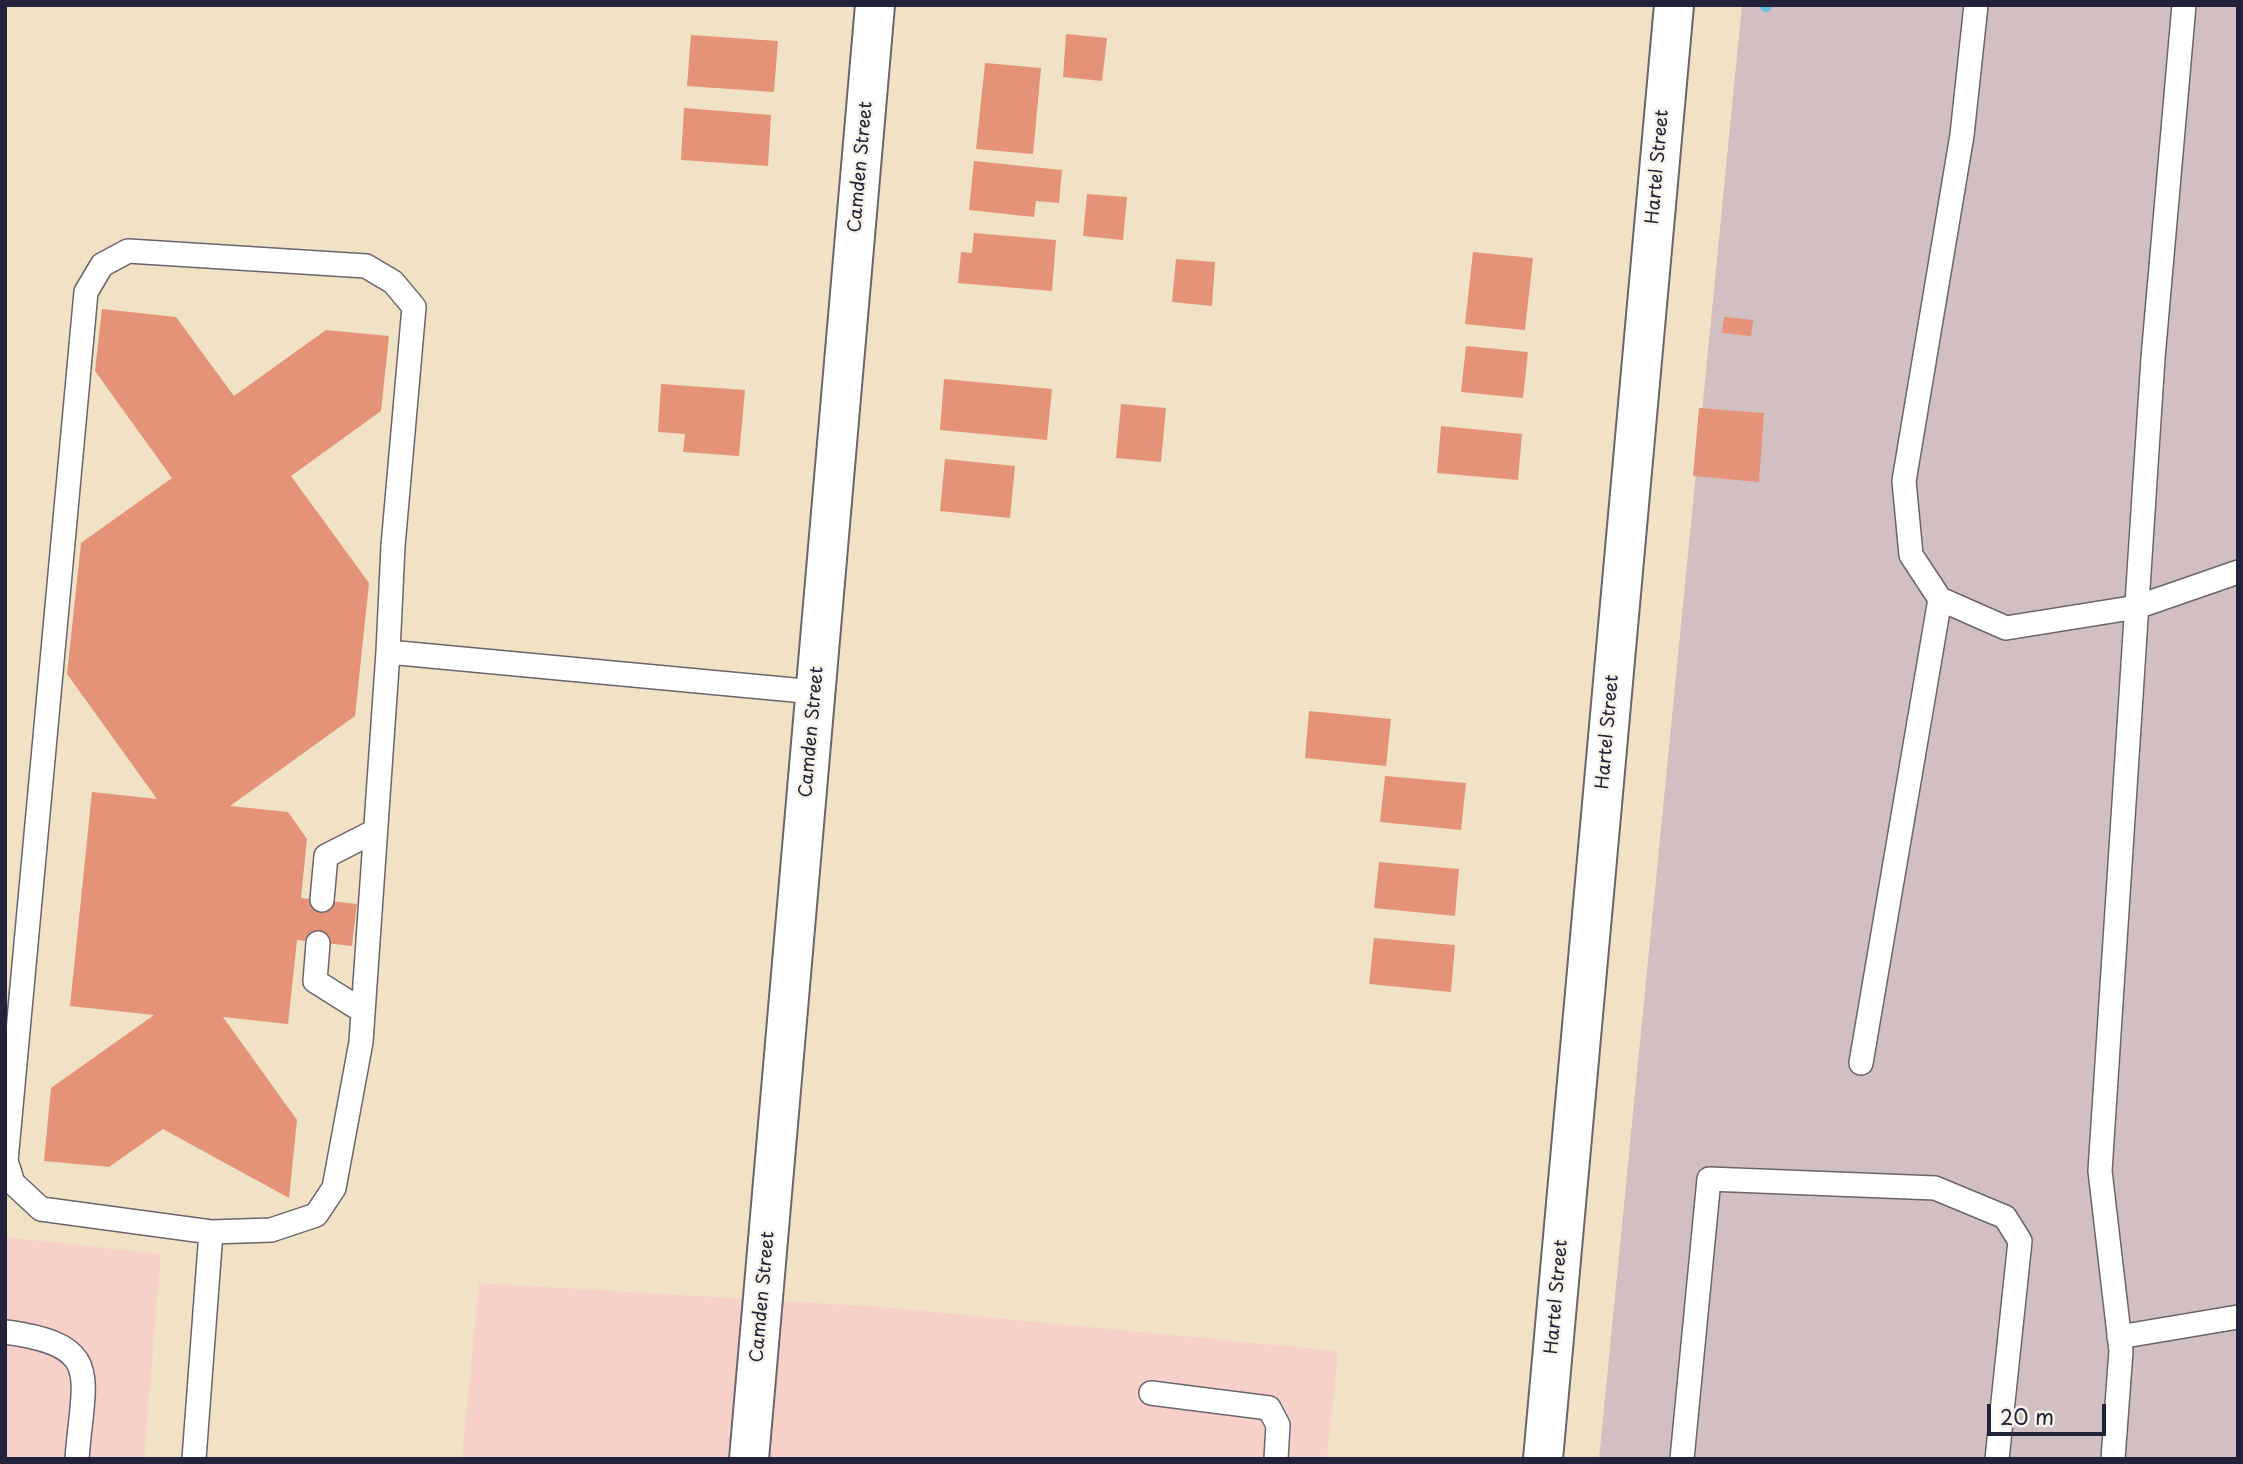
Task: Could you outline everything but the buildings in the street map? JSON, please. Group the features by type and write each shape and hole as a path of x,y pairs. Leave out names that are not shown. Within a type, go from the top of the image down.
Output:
{"street":[{"name":"Camden Street","path":"748,1459 875,5"},
{"name":"Hartel Street","path":"1543,1459 1674,5"}],"lane":[{"path":"1976,5 1962,135 1904,481 1911,555 1940,599 2006,628 2137,607 2238,572"},
{"path":"2113,1459 2121,1351 2099,1171 2155,345 2185,5"},
{"path":"128,251 366,266 393,282 414,307 393,547 376,831 361,1010 361,1042 334,1188 316,1214 271,1230 211,1232 41,1209 13,1183 6,1161 86,292 102,265 128,251"},
{"path":"1861,1063 1940,599"},
{"path":"388,652 815,692"},
{"path":"322,900 326,856 376,831"},
{"path":"318,943 315,981 361,1010"},
{"path":"1682,1459 1709,1179 1935,1188 2005,1217 2020,1241 1997,1459"},
{"path":"194,1459 211,1232"},
{"path":"2119,1337 2238,1317"},
{"path":"5,1332 48,1339 66,1346 79,1360 83,1380 77,1459"},
{"path":"1151,1393 1269,1408 1278,1425 1276,1459"}],"shaded area":[{"path":"1742,5 2238,5 2238,1459 1599,1459"},
{"path":"5,1237 161,1254 144,1459 5,1459"},
{"path":"479,1283 881,1307 1338,1351 1327,1459 462,1459"}]}
